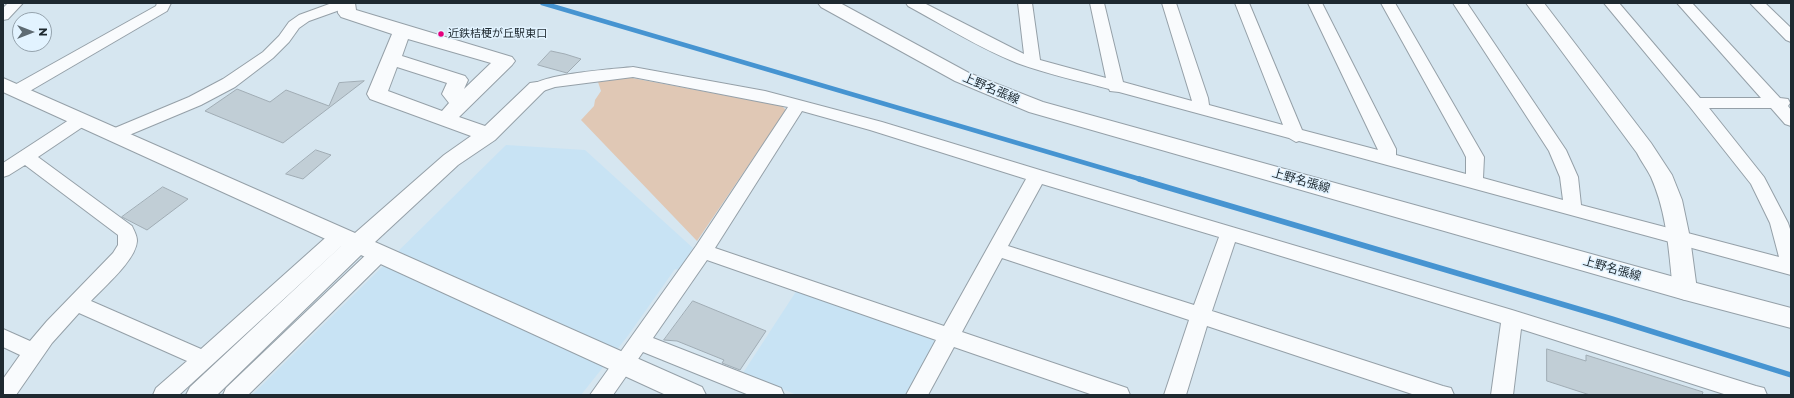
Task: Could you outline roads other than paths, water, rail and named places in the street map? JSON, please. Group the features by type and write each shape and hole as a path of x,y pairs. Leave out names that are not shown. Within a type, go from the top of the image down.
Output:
{"street":[{"path":"3,16 16,3"},
{"path":"9,90 162,8 164,3"},
{"path":"116,134 195,101 229,83 268,55 299,22 310,15 346,3 347,13 402,31 505,61 445,118"},
{"name":"上野名張線","path":"827,3 962,77 1036,107 1685,290 1791,318"},
{"path":"913,3 988,43 1033,62 1116,87 1201,108 1296,136 1791,268"},
{"path":"1025,3 1033,62"},
{"path":"1097,3 1116,87"},
{"path":"1169,3 1200,98 1201,108"},
{"path":"1242,3 1296,136"},
{"path":"1315,3 1387,149 1387,160"},
{"path":"1388,3 1475,156 1474,183"},
{"path":"1460,3 1557,150 1569,177 1573,210"},
{"path":"1535,3 1653,160 1661,175 1671,200 1679,238 1685,290"},
{"path":"1611,3 1696,103 1739,156 1760,186 1779,223 1791,265"},
{"path":"1684,3 1783,103 1791,120"},
{"path":"1757,3 1791,37"},
{"path":"402,31 377,94 488,135"},
{"path":"391,59 458,80 452,94 461,104"},
{"path":"199,395 451,160 488,135 537,88 552,82 633,72 765,96 876,126 1229,234 1512,318 1756,395"},
{"path":"9,90 116,134 693,395"},
{"path":"1696,103 1783,103"},
{"path":"602,395 703,251 798,104"},
{"path":"3,171 81,120"},
{"path":"3,394 12,385 46,337 120,258 126,249 128,236 125,231 25,156"},
{"path":"917,395 1037,176"},
{"path":"1175,395 1200,316 1229,234"},
{"path":"164,395 203,359 359,245"},
{"path":"234,395 359,245"},
{"path":"996,250 1443,395"},
{"path":"703,251 1119,395"},
{"path":"78,304 203,359"},
{"path":"1502,395 1512,318"},
{"path":"3,337 34,352"},
{"path":"640,342 773,395"}],"place":[{"name":"近鉄桔梗が丘駅東口","path":"441,34"}]}
